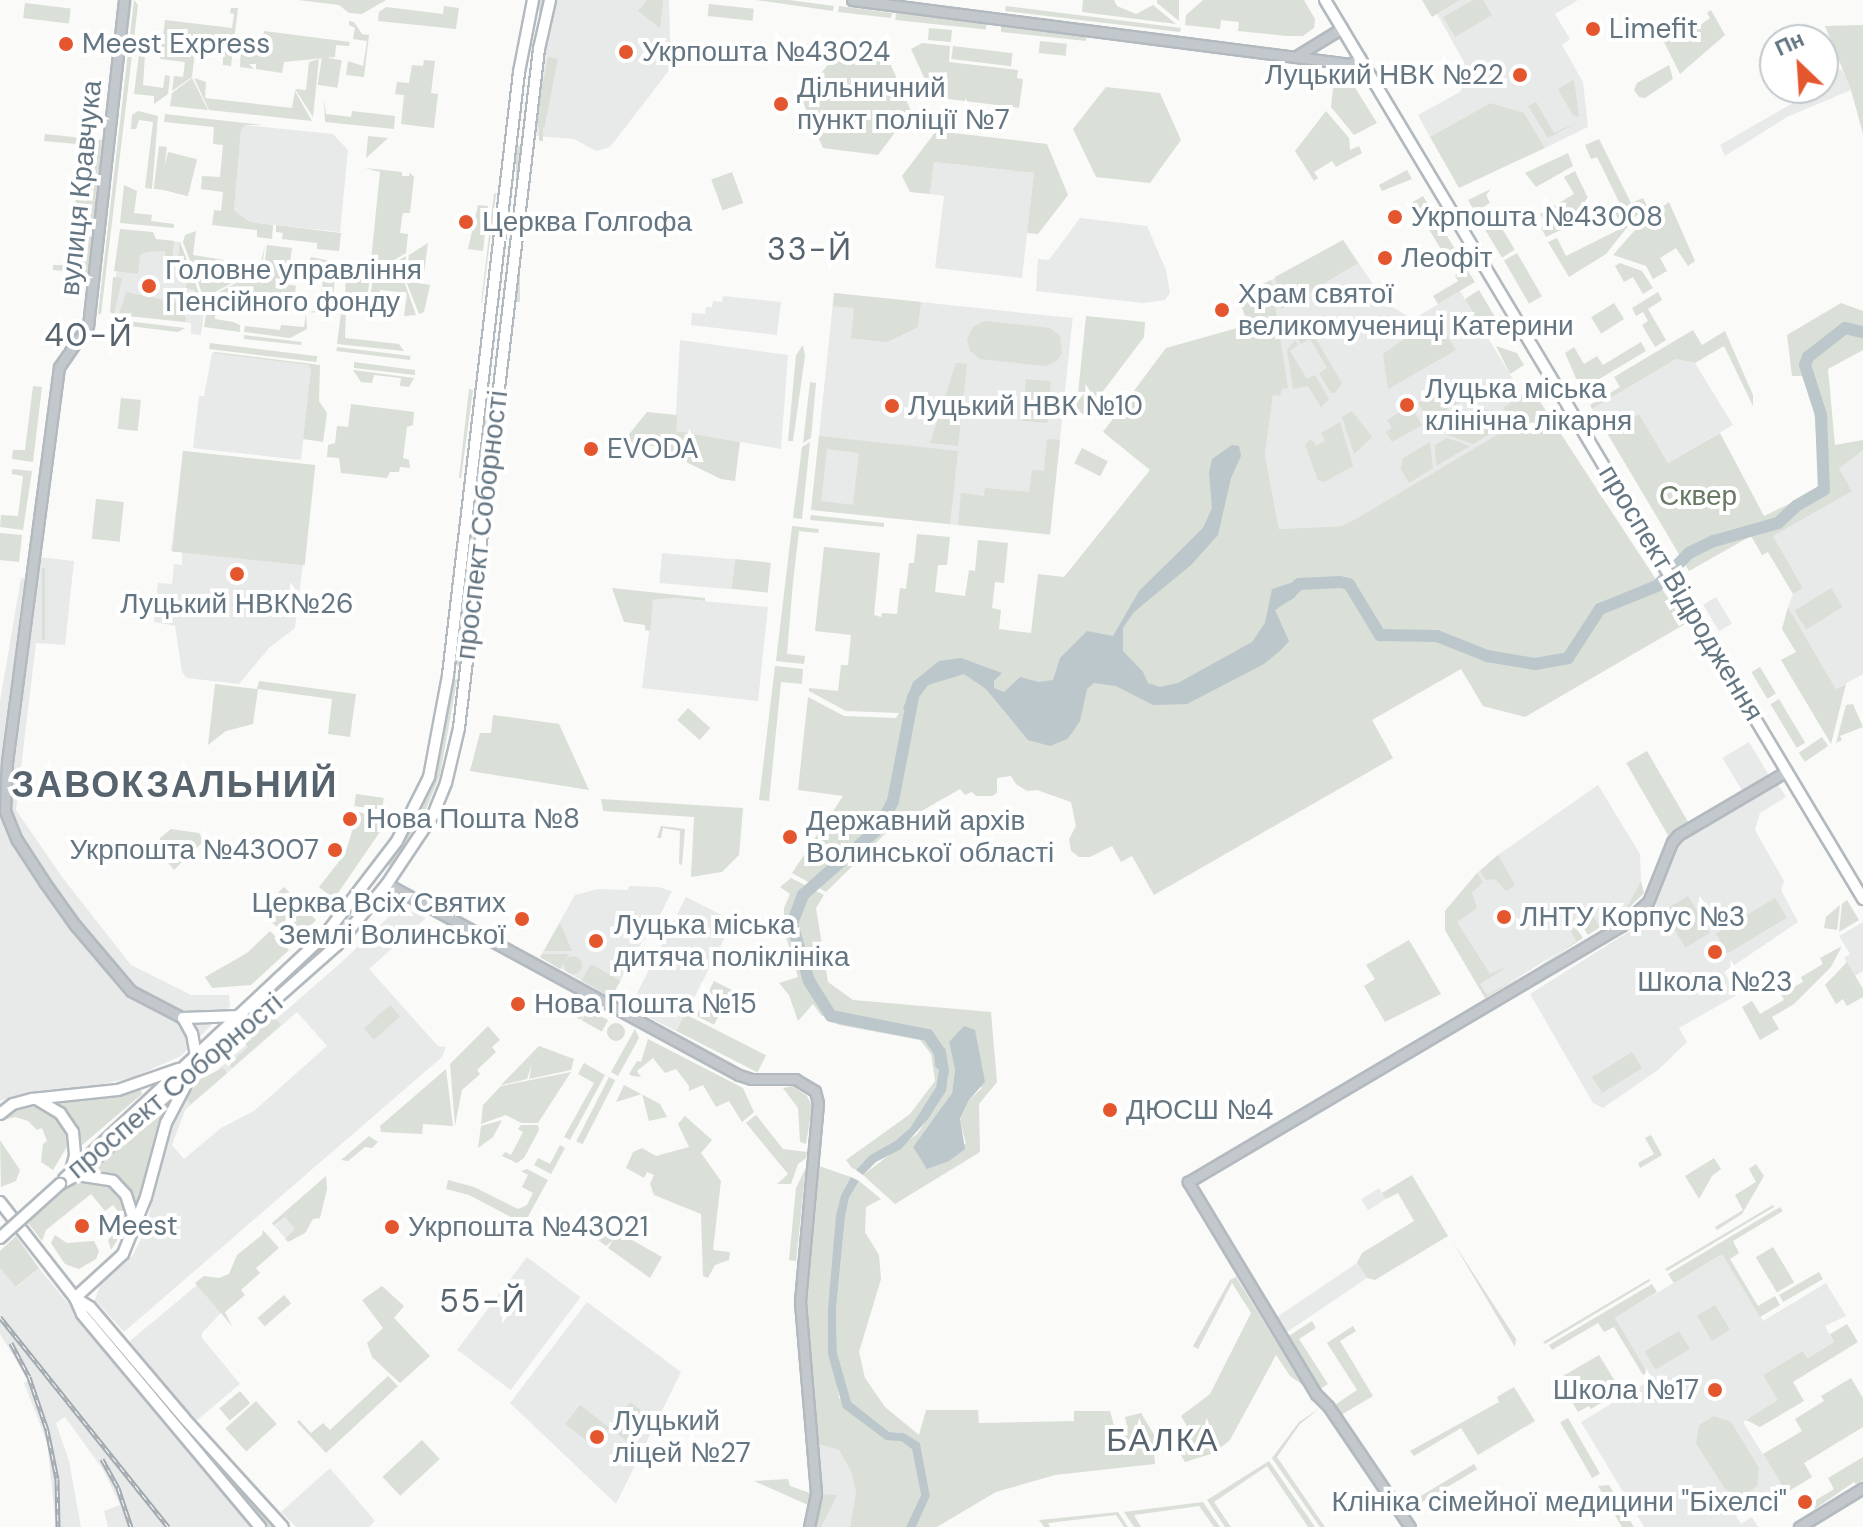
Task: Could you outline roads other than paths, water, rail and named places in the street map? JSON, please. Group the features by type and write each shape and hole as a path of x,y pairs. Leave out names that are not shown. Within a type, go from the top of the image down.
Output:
{"main road":[{"name":"проспект Соборності","path":"188,1070 196,1056 325,935 374,875 415,809 429,777 448,675 519,72 533,0"},
{"name":"проспект Соборності","path":"0,1238 188,1070 285,993 337,945 387,884 433,815 446,783 459,728 539,49 550,0"},
{"name":"проспект Відродження","path":"1325,0 1863,899"},
{"path":"483,374 500,376"},
{"path":"448,675 464,678"},
{"path":"374,875 387,884"},
{"path":"276,984 285,993"},
{"path":"196,1056 192,1034 183,1018 241,1016"},
{"path":"0,1114 13,1104 32,1099 118,1090 188,1070"},
{"path":"75,1298 123,1254 136,1227 166,1123 188,1070"},
{"path":"32,1099 60,1113 73,1132 74,1173 113,1181 126,1195 136,1227"},
{"path":"0,1202 75,1298 82,1314 260,1527"},
{"path":"75,1298 90,1307 184,1418 283,1527"},
{"path":"174,1426 184,1418"}],"street":[{"name":"вулиця Кравчука","path":"124,0 88,325 59,367 7,761 5,811 17,840 53,893 131,991 183,1018"},
{"path":"852,0 1350,64 1360,58"},
{"path":"1298,55 1342,28"},
{"path":"1410,1527 1328,1406 1316,1394 1188,1182 1621,926 1648,902 1672,842 1678,835 1787,771"},
{"path":"387,884 739,1075 751,1079 795,1079 815,1091 818,1103 800,1302 816,1494 809,1527"},
{"path":"1804,1526 1863,1488"}],"waterway":[{"path":"1289,594 1299,584 1349,584 1380,635 1437,636 1487,656 1535,664 1568,658 1600,609 1657,586 1689,553 1714,541 1778,523 1796,506 1824,490 1821,415 1805,365 1808,357 1845,328 1863,332"},
{"path":"913,697 893,801 880,827 803,895 792,924 809,981 831,1016 928,1035 940,1053 941,1064"}],"railway":[{"path":"0,1317 168,1527"},
{"path":"11,1343 29,1377 47,1430 57,1479 58,1527"},
{"path":"102,1459 118,1488 131,1527"}],"place":[{"name":"Limefit","path":"1593,29"},
{"name":"Meest Express","path":"66,44"},
{"name":"Укрпошта №43024","path":"626,52"},
{"name":"Луцький НВК №22","path":"1520,75"},
{"name":"Дільничний пункт поліції №7","path":"781,104"},
{"name":"Укрпошта №43008","path":"1395,217"},
{"name":"Церква Голгофа","path":"466,222"},
{"name":"Леофіт","path":"1385,258"},
{"name":"Головне управління Пенсійного фонду","path":"149,286"},
{"name":"Храм святої великомучениці Катерини","path":"1222,310"},
{"name":"Луцька міська клінічна лікарня","path":"1407,405"},
{"name":"Луцький НВК №10","path":"892,406"},
{"name":"EVODA","path":"591,449"},
{"name":"Луцький НВК№26","path":"237,574"},
{"name":"Нова Пошта №8","path":"350,819"},
{"name":"Державний архів Волинської області","path":"790,837"},
{"name":"Укрпошта №43007","path":"335,850"},
{"name":"ЛНТУ Корпус №3","path":"1504,917"},
{"name":"Церква Всіх Святих Землі Волинської","path":"522,919"},
{"name":"Луцька міська дитяча поліклініка","path":"596,941"},
{"name":"Школа №23","path":"1715,952"},
{"name":"Нова Пошта №15","path":"518,1004"},
{"name":"ДЮСШ №4","path":"1110,1110"},
{"name":"Meest","path":"82,1226"},
{"name":"Укрпошта №43021","path":"392,1227"},
{"name":"Школа №17","path":"1715,1390"},
{"name":"Луцький ліцей №27","path":"597,1437"},
{"name":"Клініка сімейної медицини \"Біхелсі\"","path":"1805,1502"}],"district":[{"name":"33-Й","path":"810,249"},
{"name":"40-Й","path":"89,335"},
{"name":"ЗАВОКЗАЛЬНИЙ","path":"175,785"},
{"name":"55-Й","path":"483,1301"},
{"name":"БАЛКА","path":"1163,1440"}],"park label":[{"name":"Сквер","path":"1698,496"}]}
